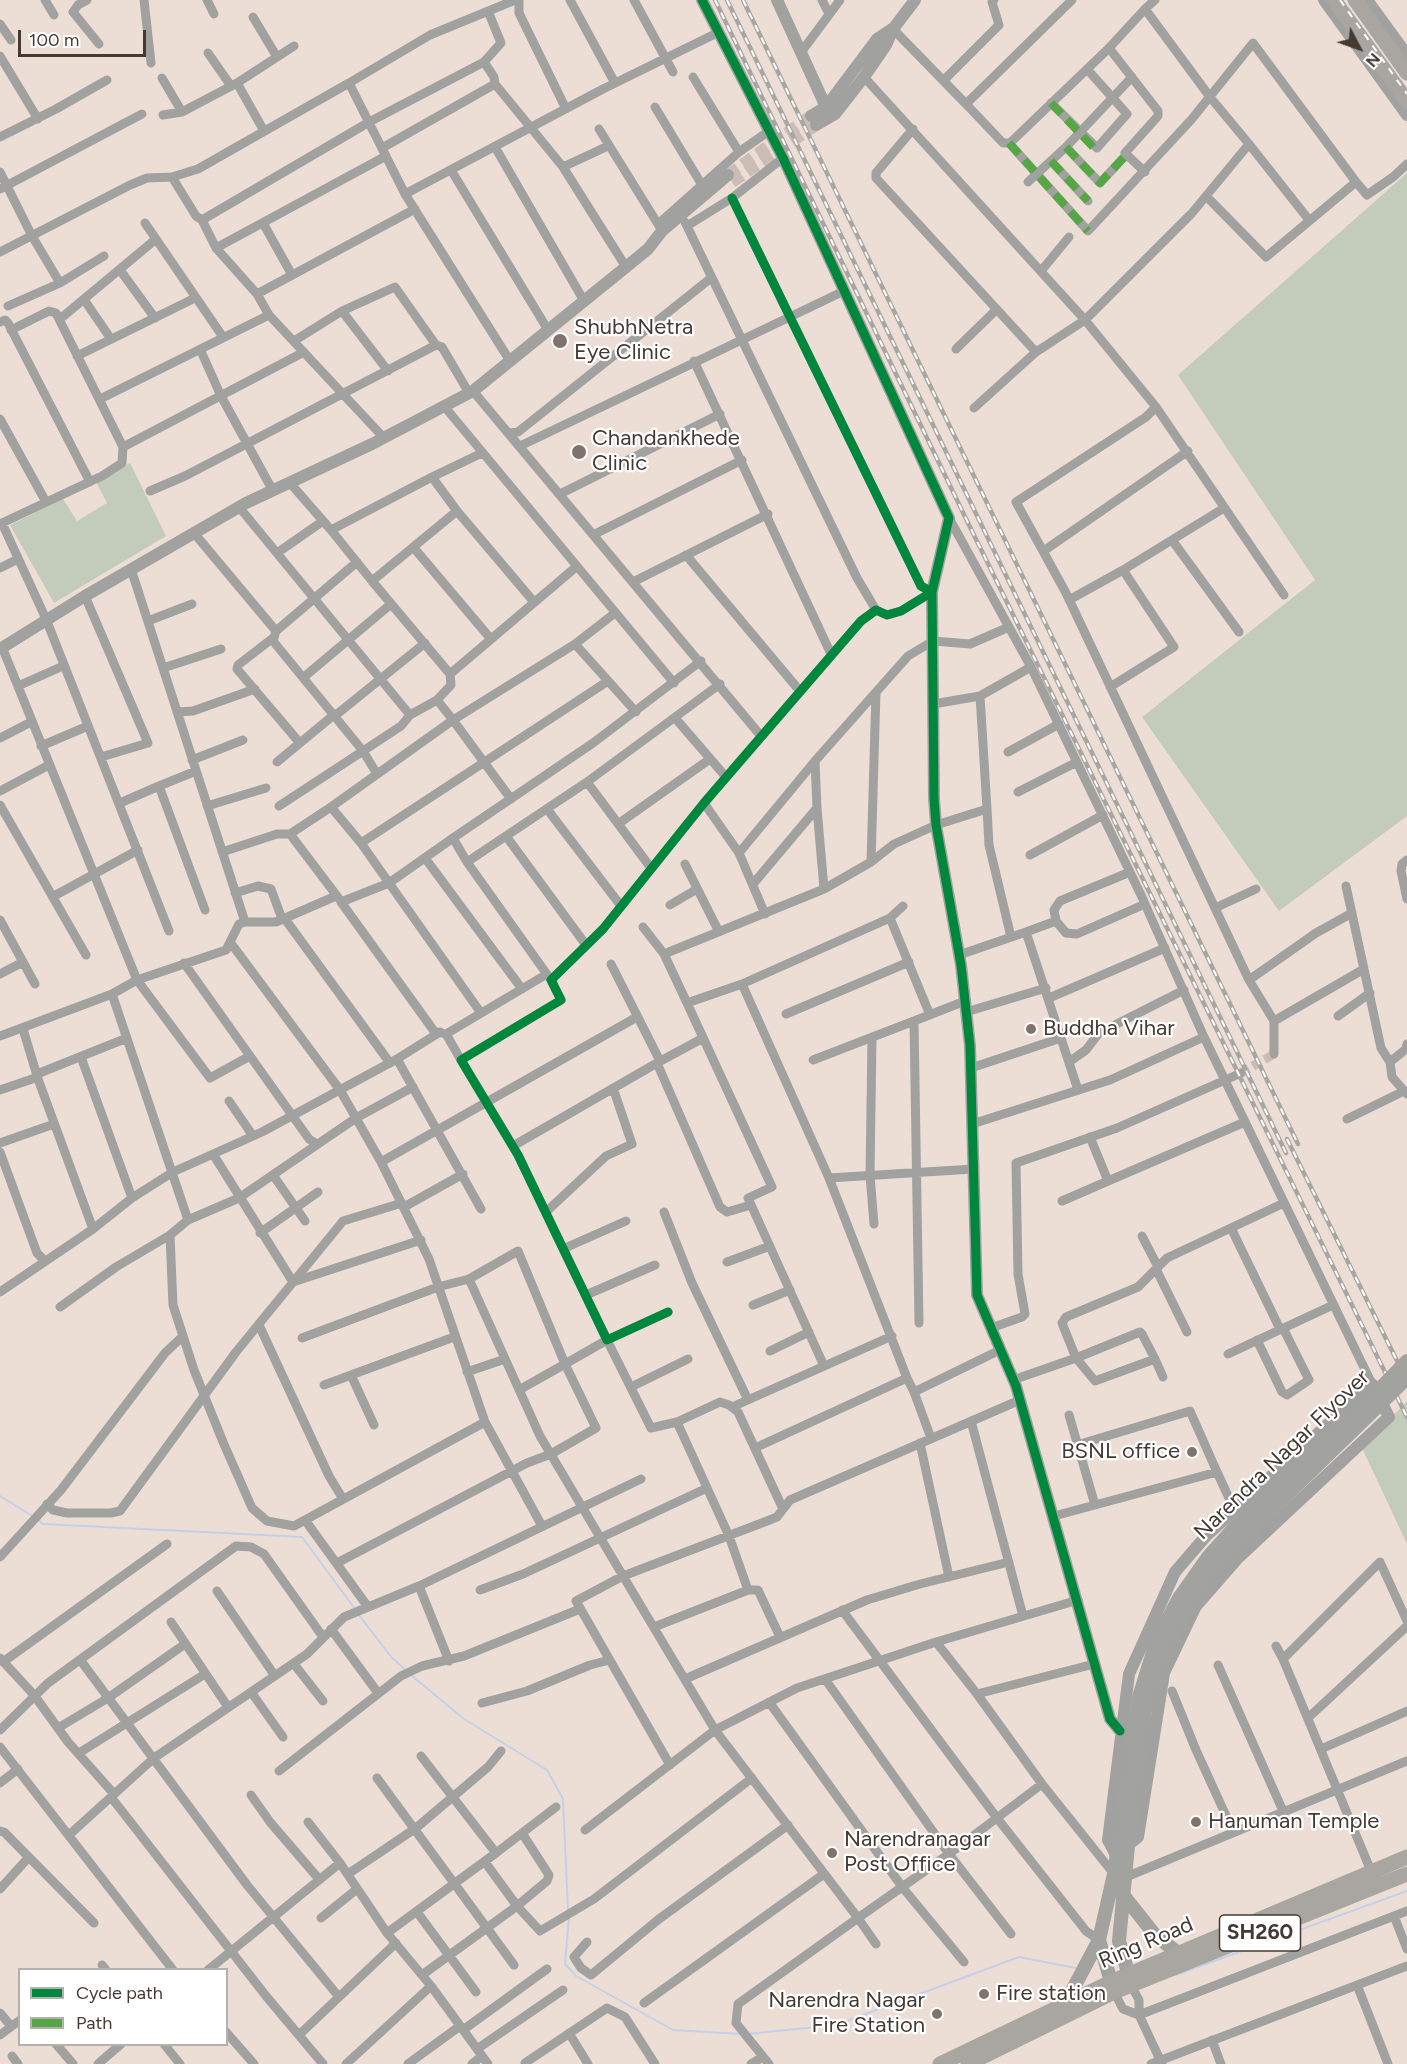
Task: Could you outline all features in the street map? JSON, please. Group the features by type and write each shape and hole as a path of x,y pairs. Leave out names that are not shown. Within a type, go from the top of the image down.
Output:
{"highway":[{"path":"1334,0 1407,101"},
{"path":"1355,0 1407,73"},
{"name":"Ring Road","path":"1129,1980 1178,1953 1407,1857"},
{"name":"Ring Road","path":"940,2064 1065,2004 1407,1874"},
{"name":"Ring Road","path":"968,2064 1112,1987"}],"main road":[{"name":"Narendra Nagar Flyover","path":"1123,1844 1138,1697 1157,1639 1179,1598 1208,1557 1235,1527 1407,1361"},
{"name":"Narendra Nagar Flyover","path":"1123,1844 1144,1711 1168,1641 1190,1600 1230,1550 1407,1378"},
{"path":"1065,2004 1099,1940 1120,1876 1123,1844"},
{"path":"1120,1876 1124,1896 1119,1941 1129,1980"},
{"path":"1124,1896 1155,1935 1178,1953"},
{"path":"1099,1940 1112,1987"}],"street":[{"path":"45,0 54,15"},
{"path":"87,0 78,5 73,12 99,44"},
{"path":"144,0 151,63"},
{"path":"207,0 214,14"},
{"path":"0,252 130,184 147,178 172,177 198,169 430,36 514,0"},
{"path":"519,0 519,12 566,109"},
{"path":"570,0 615,83"},
{"path":"634,0 673,72"},
{"path":"702,0 783,158 949,518 1031,667 1059,724 1145,904 1204,1037 1389,1417 1238,1558 1196,1606 1164,1673 1138,1837 1123,1844 1108,1840 1129,1674 1175,1572 1206,1536 1372,1384"},
{"path":"777,0 826,107"},
{"path":"822,0 829,14"},
{"path":"802,51 840,0"},
{"path":"893,28 877,39 814,120 835,114 864,78 886,45 893,28 915,0"},
{"path":"966,104 1072,0"},
{"path":"893,28 1003,142 1009,142 1109,48 1155,0"},
{"path":"1324,0 1407,115"},
{"path":"1367,0 1407,55"},
{"path":"944,80 999,25 992,1"},
{"path":"1145,9 1210,97 1310,220"},
{"path":"202,220 369,123 484,62 501,44 488,11"},
{"path":"253,17 277,57"},
{"path":"0,24 11,40"},
{"path":"405,194 615,83 719,32"},
{"path":"1009,142 1088,231 1145,172 1253,43 1367,195 1407,164"},
{"path":"164,115 182,112 234,84 294,46"},
{"path":"1066,147 1100,183 1126,155 1159,113 1109,48"},
{"path":"208,53 234,84 264,131"},
{"path":"0,56 38,119"},
{"path":"484,62 494,77 495,84 563,167 626,267"},
{"path":"1051,103 1079,133 1097,148 1125,119 1125,110 1087,69"},
{"path":"693,77 739,152"},
{"path":"1028,182 1066,147 1132,77"},
{"path":"162,78 182,112"},
{"path":"864,78 1085,320 1188,451 1284,596"},
{"path":"0,137 38,119 106,80"},
{"path":"349,83 405,194 510,361"},
{"path":"216,248 384,152 495,84"},
{"path":"655,106 702,185"},
{"path":"3,187 142,114"},
{"path":"598,129 660,227"},
{"path":"913,129 876,173 876,178 1036,352"},
{"path":"648,249 660,227 702,185 739,152 770,131"},
{"path":"974,408 1036,352 1085,320 1164,243 1249,144"},
{"path":"563,167 608,146"},
{"path":"495,147 584,302"},
{"path":"1126,155 1145,172"},
{"path":"660,227 681,224 732,198 783,158"},
{"path":"1051,161 1088,201"},
{"path":"451,170 548,330"},
{"path":"0,172 3,187 60,283"},
{"path":"172,177 196,216 202,220 216,248 257,294 269,315 384,438"},
{"path":"250,1056 210,1078 137,980 1,648 46,619 239,507 384,438 471,392 648,249 657,246 730,178"},
{"path":"1206,196 1266,257 1356,182"},
{"path":"1065,205 1079,191"},
{"path":"732,198 921,586 932,592"},
{"path":"257,294 414,209"},
{"path":"145,223 224,337"},
{"path":"263,223 292,275"},
{"path":"681,224 741,338 857,578 876,610 887,615 901,611 932,592"},
{"path":"1041,271 1069,237"},
{"path":"60,319 85,301 156,239"},
{"path":"8,306 60,283 104,256"},
{"path":"120,270 155,318"},
{"path":"510,433 518,432 711,278"},
{"path":"294,341 342,311 395,287 436,345 442,347 471,392 510,433 761,736"},
{"path":"520,446 741,338 844,291"},
{"path":"77,356 195,298"},
{"path":"85,301 111,339"},
{"path":"956,349 996,310"},
{"path":"11,330 53,311 60,319 123,447 122,463 90,482 1,521 46,619 120,803 148,883 169,931"},
{"path":"342,311 388,370"},
{"path":"100,399 269,315"},
{"path":"0,322 5,320 11,330 90,482"},
{"path":"150,491 436,345"},
{"path":"200,349 221,396 273,491"},
{"path":"123,447 304,352"},
{"path":"694,361 768,514 831,654"},
{"path":"444,406 674,683"},
{"path":"1155,407 1146,417 1016,502 1045,550 1249,980 1274,1021 1274,1054"},
{"path":"560,494 720,414"},
{"path":"0,419 46,502"},
{"path":"1045,550 1188,451"},
{"path":"331,530 482,453"},
{"path":"593,535 742,460"},
{"path":"432,477 457,511 534,603"},
{"path":"279,806 401,726 410,715 437,700 451,686 450,674 290,483"},
{"path":"239,507 410,715"},
{"path":"1069,600 1224,508"},
{"path":"372,581 457,511"},
{"path":"633,582 768,514"},
{"path":"949,518 932,592 936,825 959,955 965,1006 970,1068 977,1294 1020,1400 1110,1719 1120,1731"},
{"path":"277,553 323,521"},
{"path":"194,533 274,634 273,641 336,714 377,774"},
{"path":"1172,540 1239,632"},
{"path":"414,548 490,639"},
{"path":"686,555 799,690"},
{"path":"0,568 18,559"},
{"path":"299,742 237,669 238,665 357,562"},
{"path":"450,674 576,567"},
{"path":"131,569 245,922"},
{"path":"1110,687 1174,647 1123,570"},
{"path":"85,596 148,743 101,757"},
{"path":"148,621 192,604"},
{"path":"304,677 391,604"},
{"path":"0,1291 93,1229 132,1198 174,1172 254,1136 522,989 549,977 586,945 621,906 704,802 799,690 861,621 876,610"},
{"path":"222,852 277,834 290,834 453,720 575,644 615,613"},
{"path":"739,853 815,761 908,656 933,641 970,644 1009,627"},
{"path":"277,762 299,742 425,643"},
{"path":"575,644 636,712"},
{"path":"163,668 221,649"},
{"path":"0,1036 112,994 137,980 226,950 239,924 284,919 389,883 636,712 701,662"},
{"path":"18,686 63,666"},
{"path":"933,704 980,696 1031,667"},
{"path":"361,843 483,760 608,681"},
{"path":"467,862 587,782 676,719 720,684"},
{"path":"177,712 193,711 255,689"},
{"path":"871,862 876,692"},
{"path":"980,696 989,845 1011,937"},
{"path":"437,700 511,799"},
{"path":"676,719 726,777"},
{"path":"0,738 32,722"},
{"path":"1008,752 1059,724"},
{"path":"41,746 88,726"},
{"path":"192,760 243,740"},
{"path":"618,824 710,759"},
{"path":"815,761 824,889"},
{"path":"1018,792 1077,762"},
{"path":"0,791 50,765"},
{"path":"120,803 196,771"},
{"path":"587,782 651,868"},
{"path":"159,786 205,910"},
{"path":"207,806 266,788"},
{"path":"704,802 739,853 765,914"},
{"path":"0,805 86,955"},
{"path":"331,807 361,843 481,1013"},
{"path":"753,884 817,808"},
{"path":"547,809 621,906"},
{"path":"664,954 824,889 871,862 894,844 936,825 987,809"},
{"path":"1030,855 1103,815"},
{"path":"290,834 434,1031 443,1033 488,1103 547,1211 651,1428 677,1422 720,1402 732,1407 738,1412 783,1509"},
{"path":"506,836 586,945"},
{"path":"453,838 467,862 549,977 561,1000 461,1060"},
{"path":"54,896 138,850"},
{"path":"425,858 522,989"},
{"path":"1407,860 1402,864 1401,871 1407,899"},
{"path":"685,864 719,932"},
{"path":"1130,872 1059,901 1054,910 1056,921 1066,933 1077,934 1145,904"},
{"path":"236,892 258,886 271,889 284,919 413,1087 481,1209"},
{"path":"1346,886 1382,1048 1390,1062 1392,1077 1406,1092 1347,1119"},
{"path":"670,905 697,889"},
{"path":"1215,908 1256,889"},
{"path":"687,1004 742,984 890,918 903,906"},
{"path":"1249,980 1316,933 1352,913"},
{"path":"890,918 930,1015"},
{"path":"959,955 1056,921"},
{"path":"0,922 35,984"},
{"path":"644,927 664,954 772,1187 748,1198 824,1366"},
{"path":"1026,932 1078,1090"},
{"path":"230,942 340,1090 381,1162 421,1240 485,1422 542,1526"},
{"path":"813,1060 930,1015 965,1006 1047,993 1165,948"},
{"path":"0,974 23,962"},
{"path":"786,1014 909,962"},
{"path":"183,963 309,1139 317,1144"},
{"path":"611,964 638,1017 720,1208 727,1212 751,1205"},
{"path":"1274,1021 1364,969"},
{"path":"742,984 829,1178 932,1438"},
{"path":"1069,1062 1086,1050 1099,1033 1184,990"},
{"path":"1338,1016 1370,993"},
{"path":"112,994 174,1172 188,1220"},
{"path":"381,1162 638,1017"},
{"path":"914,1021 919,1323"},
{"path":"23,1029 37,1076 93,1229"},
{"path":"872,1037 870,1175 874,1224"},
{"path":"972,1124 1110,1080 1204,1037"},
{"path":"0,1090 127,1038"},
{"path":"513,1146 703,1038"},
{"path":"970,1068 1061,1038"},
{"path":"1390,1062 1406,1049 1407,1044"},
{"path":"81,1056 132,1198"},
{"path":"991,1328 1025,1314 1018,1274 1016,1163 1090,1137 1227,1082 1241,1073"},
{"path":"60,1307 116,1267 170,1235 188,1220 239,1198 356,1118 413,1087"},
{"path":"547,1211 606,1156 632,1144 613,1088"},
{"path":"229,1101 254,1136"},
{"path":"1062,1201 1245,1122"},
{"path":"0,1143 54,1124"},
{"path":"1090,1137 1108,1181"},
{"path":"0,1152 37,1253 44,1260"},
{"path":"213,1154 260,1233 293,1282"},
{"path":"829,1178 973,1170"},
{"path":"47,1504 53,1510 67,1513 120,1511 205,1399 236,1352 343,1221 403,1205 463,1174"},
{"path":"273,1175 305,1221"},
{"path":"260,1233 318,1192"},
{"path":"1155,1359 1095,1381 1076,1358 1062,1320 1138,1287 1167,1258 1284,1203"},
{"path":"664,1212 692,1283 748,1400"},
{"path":"565,1248 626,1221"},
{"path":"1231,1228 1309,1380 1287,1395 1282,1392 1257,1340"},
{"path":"170,1235 173,1305 182,1337 205,1399 252,1508 267,1521 294,1526 485,1422"},
{"path":"1143,1236 1186,1332"},
{"path":"293,1282 421,1240"},
{"path":"727,1262 770,1246"},
{"path":"302,1338 438,1287 469,1279 518,1251 565,1364 596,1428 551,1454 512,1471 337,1563"},
{"path":"586,1295 656,1265"},
{"path":"469,1279 519,1390 551,1454 716,1730 876,1944"},
{"path":"753,1305 790,1290"},
{"path":"1228,1354 1333,1305"},
{"path":"519,1390 607,1340 668,1312"},
{"path":"259,1325 329,1476 344,1499"},
{"path":"770,1351 809,1332"},
{"path":"1013,1380 1140,1332 1163,1377"},
{"path":"732,1407 892,1336"},
{"path":"0,1557 61,1490 165,1353 182,1337"},
{"path":"324,1385 454,1337"},
{"path":"914,1392 1000,1350"},
{"path":"467,1372 505,1359"},
{"path":"631,1387 688,1359"},
{"path":"351,1375 374,1425"},
{"path":"755,1448 907,1378"},
{"path":"670,1765 576,1601 623,1576 777,1517 790,1500 1020,1400"},
{"path":"1077,1445 1190,1411 1234,1511"},
{"path":"1069,1415 1095,1505"},
{"path":"971,1421 1023,1616"},
{"path":"677,1422 729,1536 748,1590"},
{"path":"920,1443 949,1577"},
{"path":"1054,1516 1216,1472"},
{"path":"69,1835 154,1758 294,1664 344,1617 419,1586 641,1479"},
{"path":"480,1590 523,1574 707,1488"},
{"path":"305,1520 337,1563 366,1608"},
{"path":"167,1544 2,1660 35,1696 233,1952 323,2064"},
{"path":"0,1730 48,1683 81,1661 90,1650 159,1604 236,1546 251,1546 264,1554 324,1637"},
{"path":"685,1679 867,1600 1009,1562"},
{"path":"1283,1659 1380,1562 1407,1620"},
{"path":"419,1586 449,1661"},
{"path":"654,1627 748,1590 758,1590 780,1637"},
{"path":"218,1591 275,1676"},
{"path":"585,1830 716,1730 797,1688 936,1642 1078,1600"},
{"path":"279,1771 400,1676 422,1666 449,1661 580,1609"},
{"path":"842,1610 997,1818 1086,1931 1099,1940"},
{"path":"171,1622 228,1707"},
{"path":"1308,1718 1407,1626"},
{"path":"331,1629 378,1693"},
{"path":"936,1642 1042,1784 1120,1876 1407,1761"},
{"path":"58,1728 108,1698 185,1644"},
{"path":"1276,1646 1371,1871"},
{"path":"482,1703 527,1691 590,1665 610,1660"},
{"path":"81,1661 274,1918 339,1997"},
{"path":"294,1664 323,1701"},
{"path":"977,1694 1094,1664"},
{"path":"1218,1665 1283,1811"},
{"path":"79,1753 205,1674"},
{"path":"825,1679 949,1854 1011,1934"},
{"path":"1172,1691 1233,1831"},
{"path":"251,1692 283,1737"},
{"path":"769,1702 903,1888 964,1962"},
{"path":"1321,1749 1407,1711"},
{"path":"0,1747 171,1968"},
{"path":"348,1874 416,1828 488,1767 501,1751"},
{"path":"421,1756 496,1853"},
{"path":"0,1784 18,1769"},
{"path":"377,1778 416,1828 514,1965"},
{"path":"484,1862 537,1930 594,1899 752,1778"},
{"path":"751,2064 766,2061 736,2023 738,2004 903,1888 1042,1784"},
{"path":"251,1795 270,1822 318,1878"},
{"path":"387,1933 556,1807"},
{"path":"308,1822 348,1874 387,1933 431,1986 482,2057"},
{"path":"587,1942 574,1957 581,1968 591,1975 659,1919 788,1825"},
{"path":"0,1831 4,1832 94,1923"},
{"path":"422,1975 487,1930 548,1878 548,1872 522,1833"},
{"path":"0,1889 28,1858"},
{"path":"211,1968 274,1918 318,1878 340,1863"},
{"path":"644,2003 824,1874"},
{"path":"321,1918 357,1889"},
{"path":"1112,1987 1123,2009 1139,2015 1407,1911"},
{"path":"417,1912 476,1992"},
{"path":"1394,1916 1407,1949"},
{"path":"300,2034 396,1943"},
{"path":"1151,2064 1407,1966"},
{"path":"408,2064 547,1969"},
{"path":"1129,1980 1139,2000 1139,2015 1161,2062"},
{"path":"1357,1985 1388,2064"},
{"path":"348,2063 431,1986"},
{"path":"472,2064 563,1990"},
{"path":"525,2064 607,2008 626,2017 655,2064"},
{"path":"0,2013 11,2026"},
{"path":"0,2035 18,2021"},
{"path":"568,2033 588,2064"},
{"path":"228,2034 254,2064"},
{"path":"1212,2040 1221,2064"},
{"path":"58,2046 72,2064"},
{"path":"98,2064 117,2046"},
{"path":"166,2046 180,2064"}],"green space":[{"path":"1407,173 1407,816 1279,911 1142,717 1315,580 1178,375"},
{"path":"130,463 166,536 54,603 10,525 63,499 77,521 107,503 96,482"},
{"path":"1407,1401 1407,1544 1362,1448"}],"waterway":[{"path":"0,1496 34,1517"},
{"path":"39,1521 43,1524 302,1537 355,1609"},
{"path":"358,1614 392,1658 407,1671"},
{"path":"411,1675 464,1719 547,1770 563,1799 568,1911"},
{"path":"1176,1975 1407,1891"},
{"path":"569,1917 565,1964 576,1976 673,2030 742,2034"},
{"path":"747,2034 836,2025 1019,1957 1076,1968"}],"tunnel":[{"path":"728,175 811,116"},
{"path":"732,182 816,125"},
{"path":"1241,1073 1274,1054"}],"railway":[{"path":"715,0 971,529 1407,1417"},
{"path":"727,0 1286,1153"},
{"path":"743,0 1298,1144"},
{"path":"1340,0 1407,94"},
{"path":"1287,1139 1407,1381"}],"marked path":[{"path":"1051,103 1094,148"},
{"path":"1009,143 1088,231"},
{"path":"1066,147 1100,183 1126,155"},
{"path":"1051,161 1088,201"}],"cycle path":[{"path":"702,0 783,158 949,518 932,592 934,798 936,825 961,965 970,1046 977,1295 1016,1386 1110,1719 1120,1731"},
{"path":"668,1312 607,1340 518,1155 461,1060 561,1000 551,980 603,929 704,803 861,621 876,610 887,615 901,611 932,592 921,586 732,198"}],"place":[{"name":"ShubhNetra Eye Clinic","path":"560,341"},
{"name":"Chandankhede Clinic","path":"579,452"},
{"name":"Buddha Vihar","path":"1031,1029"},
{"name":"BSNL office","path":"1192,1452"},
{"name":"Hanuman Temple","path":"1196,1822"},
{"name":"Narendranagar Post Office","path":"832,1853"},
{"name":"Fire station","path":"984,1994"},
{"name":"Narendra Nagar Fire Station","path":"937,2014"}]}
